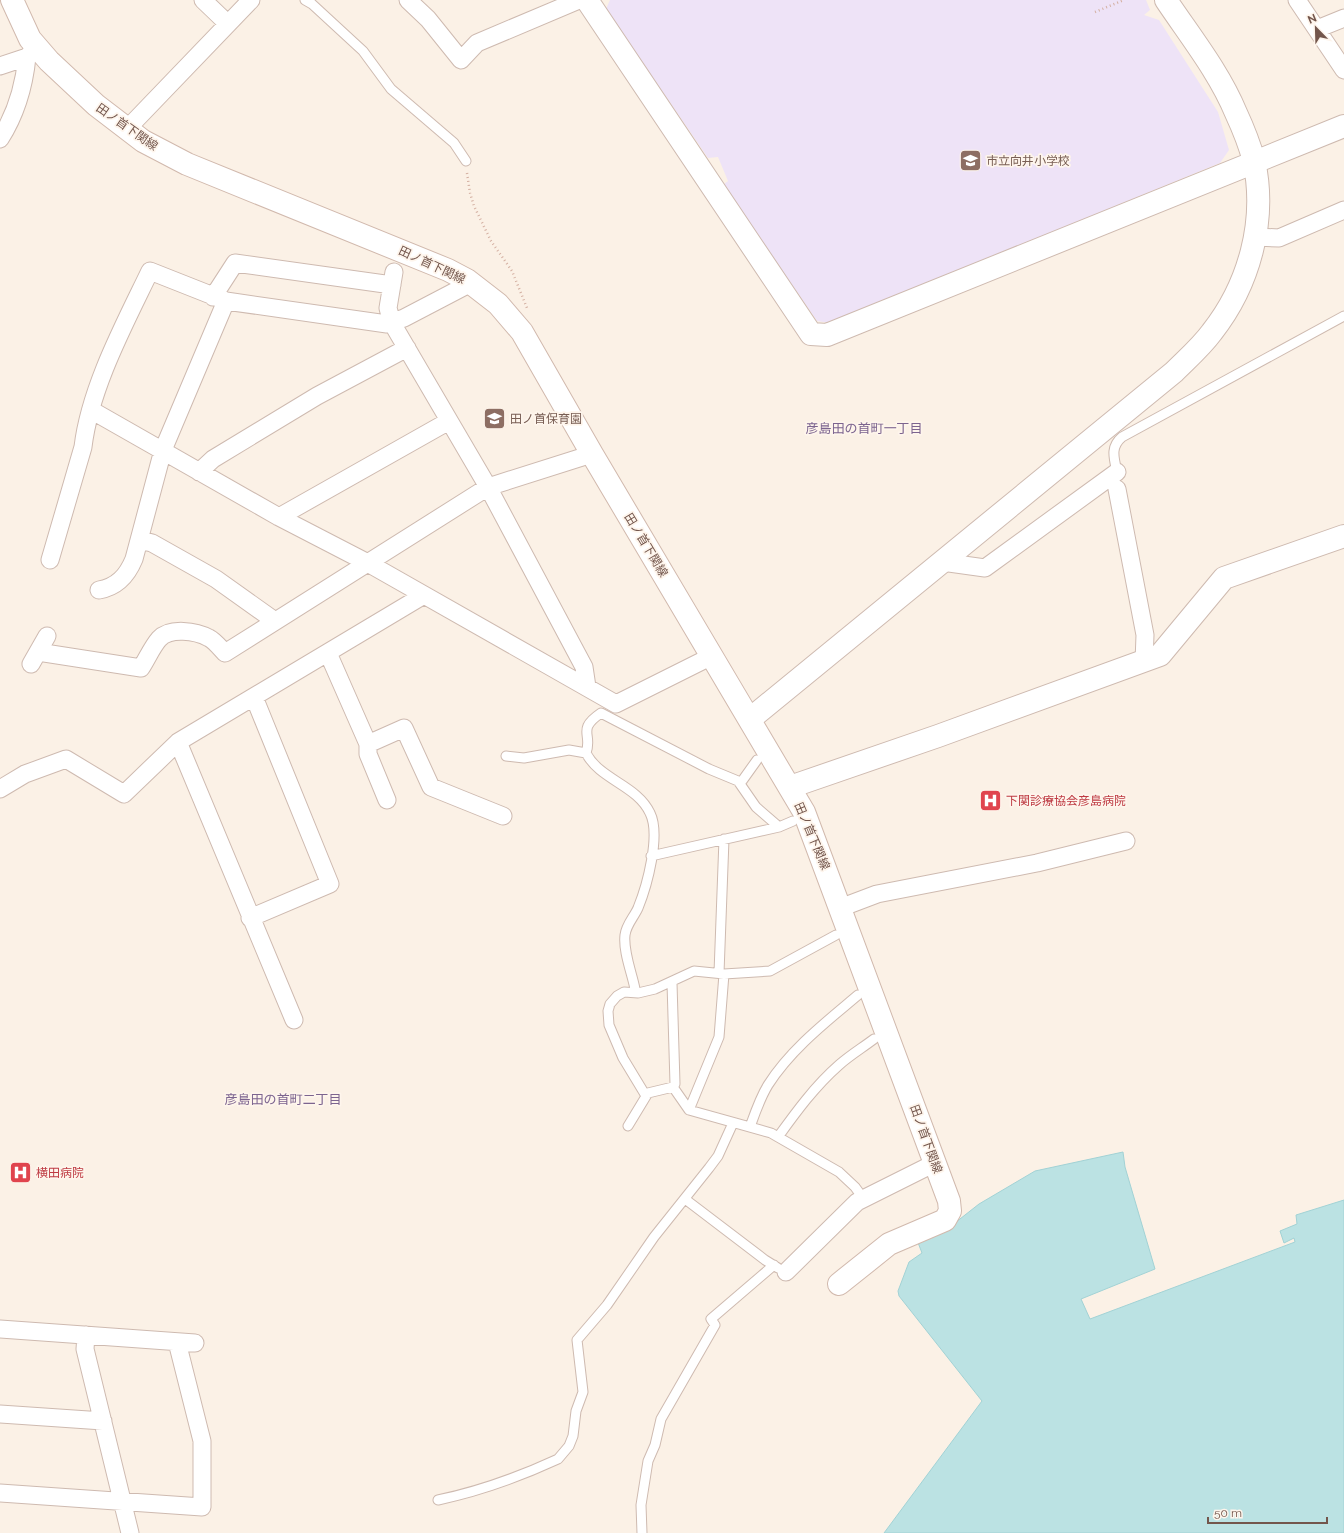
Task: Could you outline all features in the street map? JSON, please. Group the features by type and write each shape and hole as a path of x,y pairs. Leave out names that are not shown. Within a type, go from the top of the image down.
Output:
{"street":[{"name":"田ノ首下関線","path":"12,0 22,25 30,39 32,52 49,61 96,105 143,141 187,164 448,270 471,283 498,304 518,326 804,812 949,1201 950,1211 945,1220 889,1244 839,1284"},
{"path":"203,0 228,24"},
{"path":"127,129 251,0"},
{"path":"408,0 428,19 461,60 477,42 579,0"},
{"path":"587,0 811,334 827,335 1344,126"},
{"path":"750,719 1174,372 1212,333 1232,303 1244,278 1252,255 1255,237 1257,202 1254,163 1237,113 1227,94 1213,70 1166,0"},
{"path":"1298,0 1344,70"},
{"path":"1317,28 1344,18"},
{"path":"0,66 32,52"},
{"path":"0,139 11,122 25,81 32,52"},
{"path":"1255,237 1279,238 1344,210"},
{"path":"99,590 114,586 127,574 134,559 163,450 235,263 393,279 388,308 392,323 488,486 584,667 587,687"},
{"path":"50,560 83,448 91,410 121,329 150,271 220,299 387,324 392,323 471,283"},
{"path":"199,472 214,459 317,396 407,348"},
{"path":"91,410 279,517 366,562 616,704 712,656"},
{"path":"279,517 449,420"},
{"path":"47,636 35,658 141,668 159,639 169,632 188,632 208,637 225,653 366,562 488,486 592,454"},
{"path":"942,562 985,568 1117,472"},
{"path":"1117,489 1145,635 1144,662"},
{"path":"790,787 1144,662 1160,655 1224,578 1344,536"},
{"path":"140,540 152,543 216,579 275,621"},
{"path":"0,789 25,774 66,759 124,794 178,742 424,595"},
{"path":"328,653 368,744 368,754 387,800"},
{"path":"250,918 330,884 254,697"},
{"path":"368,744 404,728 431,787 504,816"},
{"path":"178,742 250,918 294,1020"},
{"path":"840,908 877,894 1037,863 1126,841"},
{"path":"780,1269 863,1198 934,1164"},
{"path":"0,1328 195,1343"},
{"path":"86,1335 85,1349 130,1533"},
{"path":"0,1492 202,1507 202,1442 177,1342"},
{"path":"0,1414 103,1421"}],"lane":[{"path":"305,0 312,4 363,51 391,89 449,139 466,160"},
{"path":"1117,472 1113,452 1117,441 1122,437 1344,316"},
{"path":"586,753 588,747 586,733 587,727 594,718 602,712 709,769 738,781 756,806 779,827"},
{"path":"506,756 524,758 569,750 586,753 593,764 609,778 627,789 643,803 650,812 653,823 651,856 644,892 638,909 625,933 625,942 635,989 633,992"},
{"path":"738,781 742,781 757,760"},
{"path":"651,856 779,827 793,821"},
{"path":"689,1110 719,1037 724,839"},
{"path":"646,1096 623,1058 610,1025 608,1012 610,1004 617,996 624,992 655,990 694,971 721,973 770,970 836,935"},
{"path":"672,983 675,1084 673,1087"},
{"path":"750,1127 768,1086 779,1069 796,1049 858,995"},
{"path":"778,1137 802,1105 823,1081 839,1065 874,1039"},
{"path":"673,1087 689,1110 750,1127 778,1137 839,1172 855,1187 863,1198"},
{"path":"628,1126 648,1093 673,1087"},
{"path":"438,1500 468,1494 496,1485 544,1466 558,1459 564,1453 573,1436 576,1411 583,1392 577,1340 607,1305 654,1237 718,1156 733,1122"},
{"path":"642,1533 641,1505 648,1461 655,1445 661,1419 715,1325 711,1319 780,1269 724,1230 685,1199"}],"path":[{"path":"1095,12 1124,0"},
{"path":"466,160 470,193 474,206 491,241 512,271 528,312 518,326"}],"shaded area":[{"name":"市立向井小学校","path":"610,0 1146,0 1150,10 1144,15 1159,20 1218,112 1229,150 1220,163 830,323 817,321 723,185 728,181 718,157 708,158 606,9"}],"water":[{"path":"1123,1152 1125,1167 1155,1269 1081,1299 1090,1319 1295,1242 1294,1238 1284,1243 1280,1231 1297,1224 1296,1215 1344,1200 1344,1533 884,1533 982,1401 899,1296 898,1291 909,1262 922,1253 917,1240 951,1226 979,1204 1035,1171"}],"place":[{"name":"市立向井小学校","path":"971,161"},
{"name":"田ノ首保育園","path":"494,419"},
{"name":"下関診療協会彦島病院","path":"990,801"},
{"name":"横田病院","path":"21,1173"}],"district":[{"name":"彦島田の首町一丁目","path":"864,428"},
{"name":"彦島田の首町二丁目","path":"283,1099"}]}
